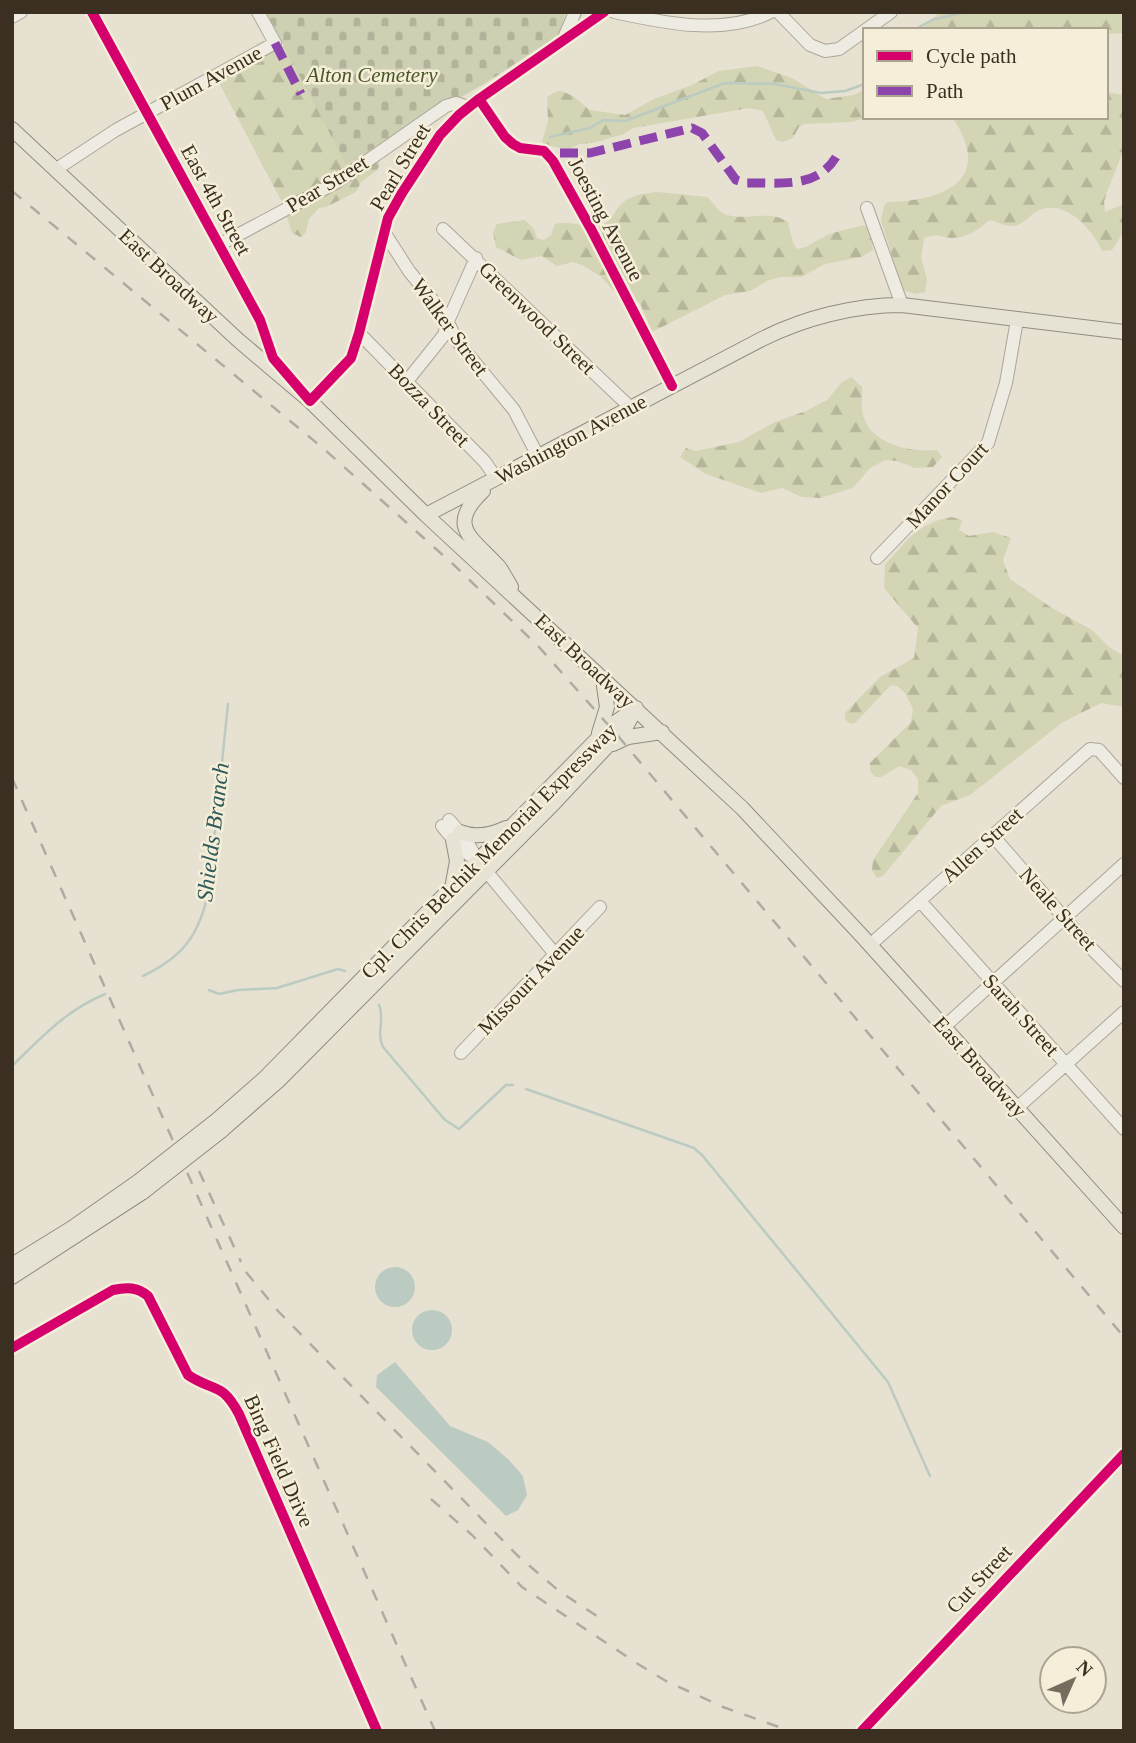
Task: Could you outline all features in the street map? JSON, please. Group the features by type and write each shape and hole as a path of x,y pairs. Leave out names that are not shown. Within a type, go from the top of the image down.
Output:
{"main road":[{"name":"East Broadway","path":"12,129 237,340 310,401 426,515 743,808 1124,1227"},
{"name":"Washington Avenue","path":"426,515 781,329 804,321 864,308 902,305 1124,332"},
{"path":"496,478 468,506 464,523 473,543 500,569 518,600"},
{"path":"603,677 607,707 601,744 662,733"},
{"name":"Cpl. Chris Belchik Memorial Expressway","path":"12,1277 141,1187 278,1081 482,865 601,744 610,726 636,708"},
{"name":"Cpl. Chris Belchik Memorial Expressway","path":"219,1126 452,887 482,865 510,826 601,744"},
{"path":"452,887 457,861 456,836 484,835 510,826"},
{"name":"Cpl. Chris Belchik Memorial Expressway","path":"12,1265 141,1187"}],"street":[{"path":"12,17 21,12"},
{"name":"East 4th Street","path":"92,12 265,331 273,358 310,401"},
{"name":"Plum Avenue","path":"55,170 106,137 275,43 258,12"},
{"path":"563,40 575,12"},
{"name":"Pearl Street","path":"310,401 346,365 359,333 392,209 440,135 468,107 604,12"},
{"path":"614,12 706,26 743,22 771,12"},
{"path":"778,12 810,44 825,51 839,48 863,30"},
{"path":"866,28 891,12"},
{"name":"Joesting Avenue","path":"479,99 505,137 513,144 520,148 544,151 553,161 672,386"},
{"name":"Pear Street","path":"219,245 337,182 446,106 456,103 468,107"},
{"path":"544,151 559,153"},
{"path":"867,208 902,305"},
{"name":"Greenwood Street","path":"443,229 631,408"},
{"name":"Walker Street","path":"384,232 409,271 438,305 457,341 514,410 538,456"},
{"path":"407,381 444,335 447,321 476,258"},
{"name":"Manor Court","path":"877,558 965,470 988,443 1006,383 1017,320"},
{"name":"Bozza Street","path":"359,333 485,462 496,478"},
{"name":"Allen Street","path":"870,945 1088,750 1095,748 1124,778"},
{"path":"446,823 555,954"},
{"name":"Neale Street","path":"993,836 1124,981"},
{"path":"944,1027 1124,864"},
{"name":"Sarah Street","path":"920,901 1124,1129"},
{"name":"Missouri Avenue","path":"461,1052 600,908"},
{"path":"1017,1108 1124,1012"},
{"name":"Bing Field Drive","path":"12,1348 113,1290 125,1287 136,1289 148,1296 187,1375 222,1390 229,1396 239,1414 377,1731"},
{"name":"Cut Street","path":"862,1731 1124,1454"}],"green space":[{"name":"Alton Cemetery","path":"266,12 566,12 559,35 484,84 346,164"},
{"path":"940,12 1124,12 1124,33 1108,34 1108,28 922,28"},
{"path":"292,44 380,123 379,167 361,182 356,192 319,208 309,219 306,232 301,237 292,233 283,204 217,79 274,49"},
{"path":"757,66 792,78 826,99 854,95 863,90 863,119 851,122 804,124 793,138 783,142 776,140 763,111 749,108 633,128 624,134 579,144 567,150 544,144 542,141 548,121 547,97 555,92 561,91 573,96 590,110 625,115 654,99 692,85 719,71"},
{"path":"1108,92 1124,95 1124,149 1104,202 1105,212 1124,204 1124,231 1112,250 1102,251 1091,233 1075,217 1055,208 1045,209 1015,226 990,220 968,235 952,238 934,235 924,238 921,258 927,279 925,292 915,294 903,290 881,221 884,206 888,202 928,197 945,191 958,182 966,171 968,156 964,138 953,119 1108,119"},
{"path":"657,192 707,197 727,215 781,218 788,222 797,249 829,234 864,225 870,230 873,250 861,257 825,264 801,277 780,277 750,291 725,295 652,332 640,303 614,291 599,275 582,265 573,262 557,266 542,256 521,260 496,247 493,233 497,224 525,220 534,229 537,238 544,240 551,235 555,224 597,226 610,219 626,200"},
{"path":"851,377 862,387 863,415 874,433 883,440 904,448 937,450 942,457 933,467 915,468 897,461 885,460 870,468 853,488 820,498 802,497 782,488 761,493 706,474 680,457 686,448 696,451 739,442 775,422 806,411 827,400 842,382"},
{"path":"952,517 962,520 959,530 969,536 993,532 1011,538 1003,560 1010,579 1052,608 1092,630 1109,647 1124,656 1124,707 1101,703 1063,722 970,795 941,806 883,876 877,878 872,870 873,860 918,793 918,779 911,770 899,766 881,777 875,777 870,770 870,763 911,722 913,709 905,693 897,686 891,685 854,724 845,719 845,713 880,677 914,658 918,628 884,588 885,565 921,528"}],"shaded area":[{"path":"395,1267 409,1273 415,1287 409,1301 395,1307 381,1301 375,1287 381,1273"},
{"path":"432,1310 446,1316 452,1330 446,1344 432,1350 418,1344 412,1330 418,1316"},
{"path":"395,1362 450,1426 488,1442 523,1476 527,1495 518,1510 506,1516 376,1387 377,1375"}],"waterway":[{"name":"Shields Branch","path":"918,28 932,20 966,12"},
{"name":"Shields Branch","path":"550,137 590,128 603,120 625,121 725,83 775,84 821,93 845,91 863,85"},
{"name":"Shields Branch","path":"143,976 180,951 201,918 209,889 228,704"},
{"path":"209,990 219,994 277,988 338,969 345,971"},
{"name":"Shields Branch","path":"12,1066 66,1017 105,994"},
{"path":"379,1005 383,1047 445,1120 459,1129 506,1085 513,1085"},
{"path":"526,1089 694,1148 702,1155 888,1382 930,1476"}],"railway":[{"path":"12,191 324,449 454,565 539,647 618,736 1124,1337"},
{"path":"12,778 435,1731"},
{"path":"199,1171 241,1262"},
{"path":"246,1272 278,1311 518,1556 559,1591 606,1622"},
{"path":"431,1499 472,1535 522,1587 638,1664 666,1681 723,1707 790,1731"}],"marked path":[{"path":"275,43 301,94"},
{"path":"560,153 590,153 692,128 702,133 736,180 745,183 783,183 807,179 828,168 836,157"}],"cycle path":[{"path":"92,12 260,320 273,358 310,401 351,358 388,218 440,135 479,99 604,12"},
{"path":"479,99 505,137 513,144 520,148 544,151 553,161 672,386"},
{"path":"12,1348 113,1290 132,1288 148,1296 188,1375 222,1392 239,1414 377,1731"},
{"path":"862,1731 1124,1454"}]}
